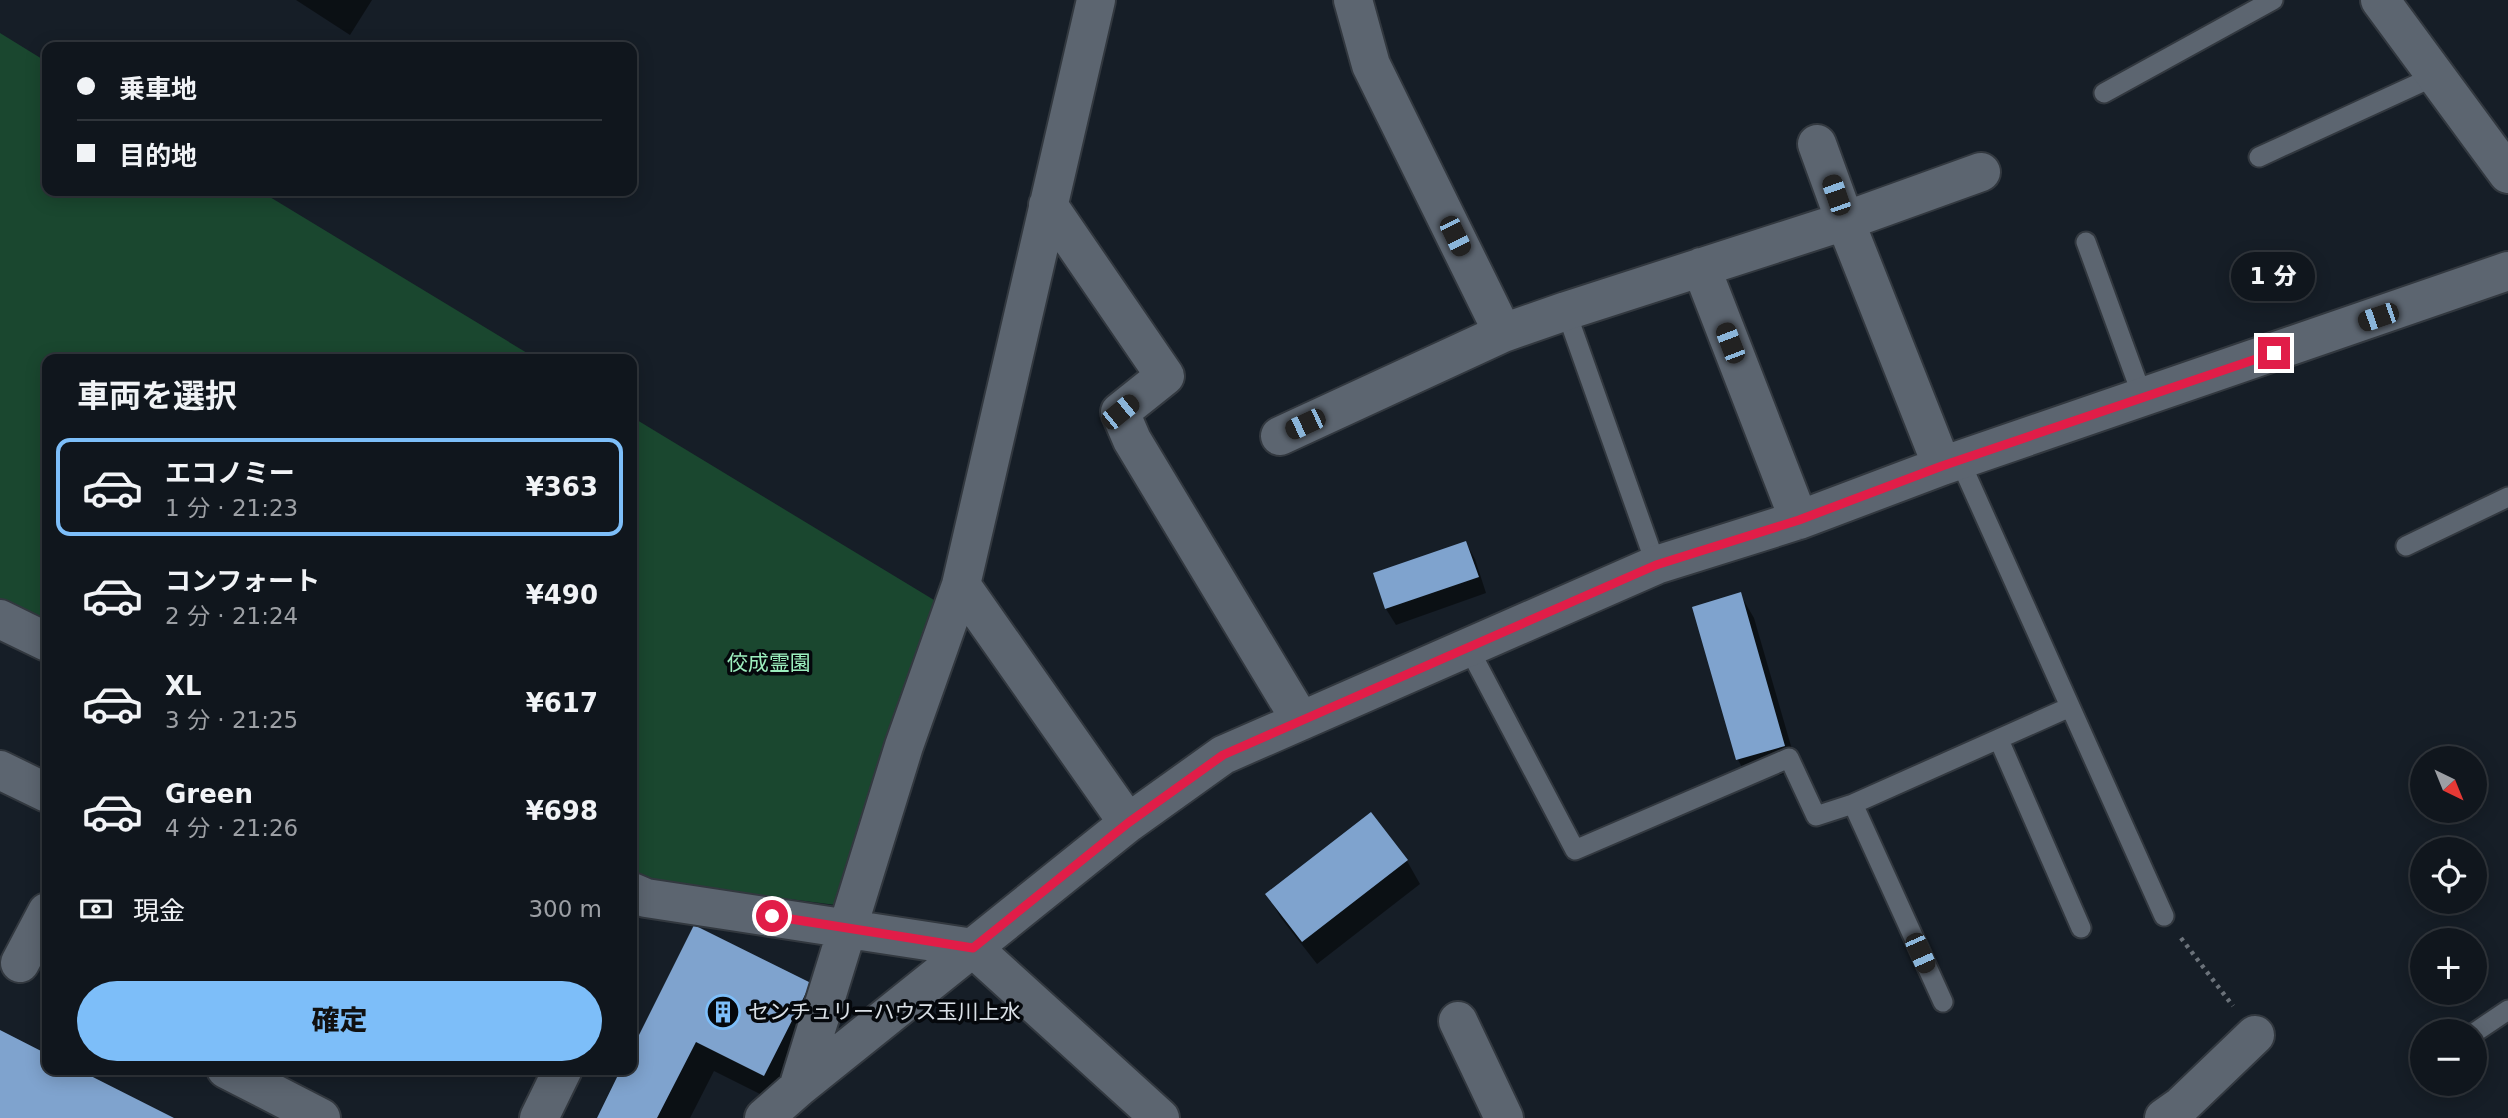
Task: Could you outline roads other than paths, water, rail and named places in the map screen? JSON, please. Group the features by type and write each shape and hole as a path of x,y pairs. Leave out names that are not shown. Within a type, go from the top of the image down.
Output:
{"street":[{"path":"798,1088 904,746 961,585 1096,0"},
{"path":"1353,0 1371,65 1503,333"},
{"path":"2380,0 2508,174"},
{"path":"1817,144 1845,221 1951,464"},
{"path":"1280,436 1503,333 1845,221 1981,172"},
{"path":"1048,205 1165,376 1120,412 1132,440 1301,721"},
{"path":"1701,267 1799,520"},
{"path":"764,1118 1128,823 1223,755 1656,565 1799,520 1951,464 2508,271"},
{"path":"961,585 1128,823"},
{"path":"0,619 42,640"},
{"path":"0,770 42,791"},
{"path":"637,906 848,927 973,948 1140,1113"},
{"path":"23,964 42,923"},
{"path":"1458,1021 1504,1118"},
{"path":"2179,1114 2255,1035"},
{"path":"238,1075 321,1118"},
{"path":"539,1118 560,1075"}],"lane":[{"path":"2105,93 2273,0"},
{"path":"2259,157 2435,76"},
{"path":"2086,242 2143,398"},
{"path":"1566,311 1656,565"},
{"path":"1951,464 2070,706 2164,916"},
{"path":"2406,546 2508,497"},
{"path":"1468,647 1575,850 1789,758 1816,817 1853,804 2000,740 2070,706"},
{"path":"2000,740 2081,928"},
{"path":"1853,804 1943,1002"},
{"path":"2487,1024 2508,1010"}],"place":[{"name":"センチュリーハウス玉川上水","path":"723,1012"}],"park label":[{"name":"佼成霊園","path":"769,663"}]}
